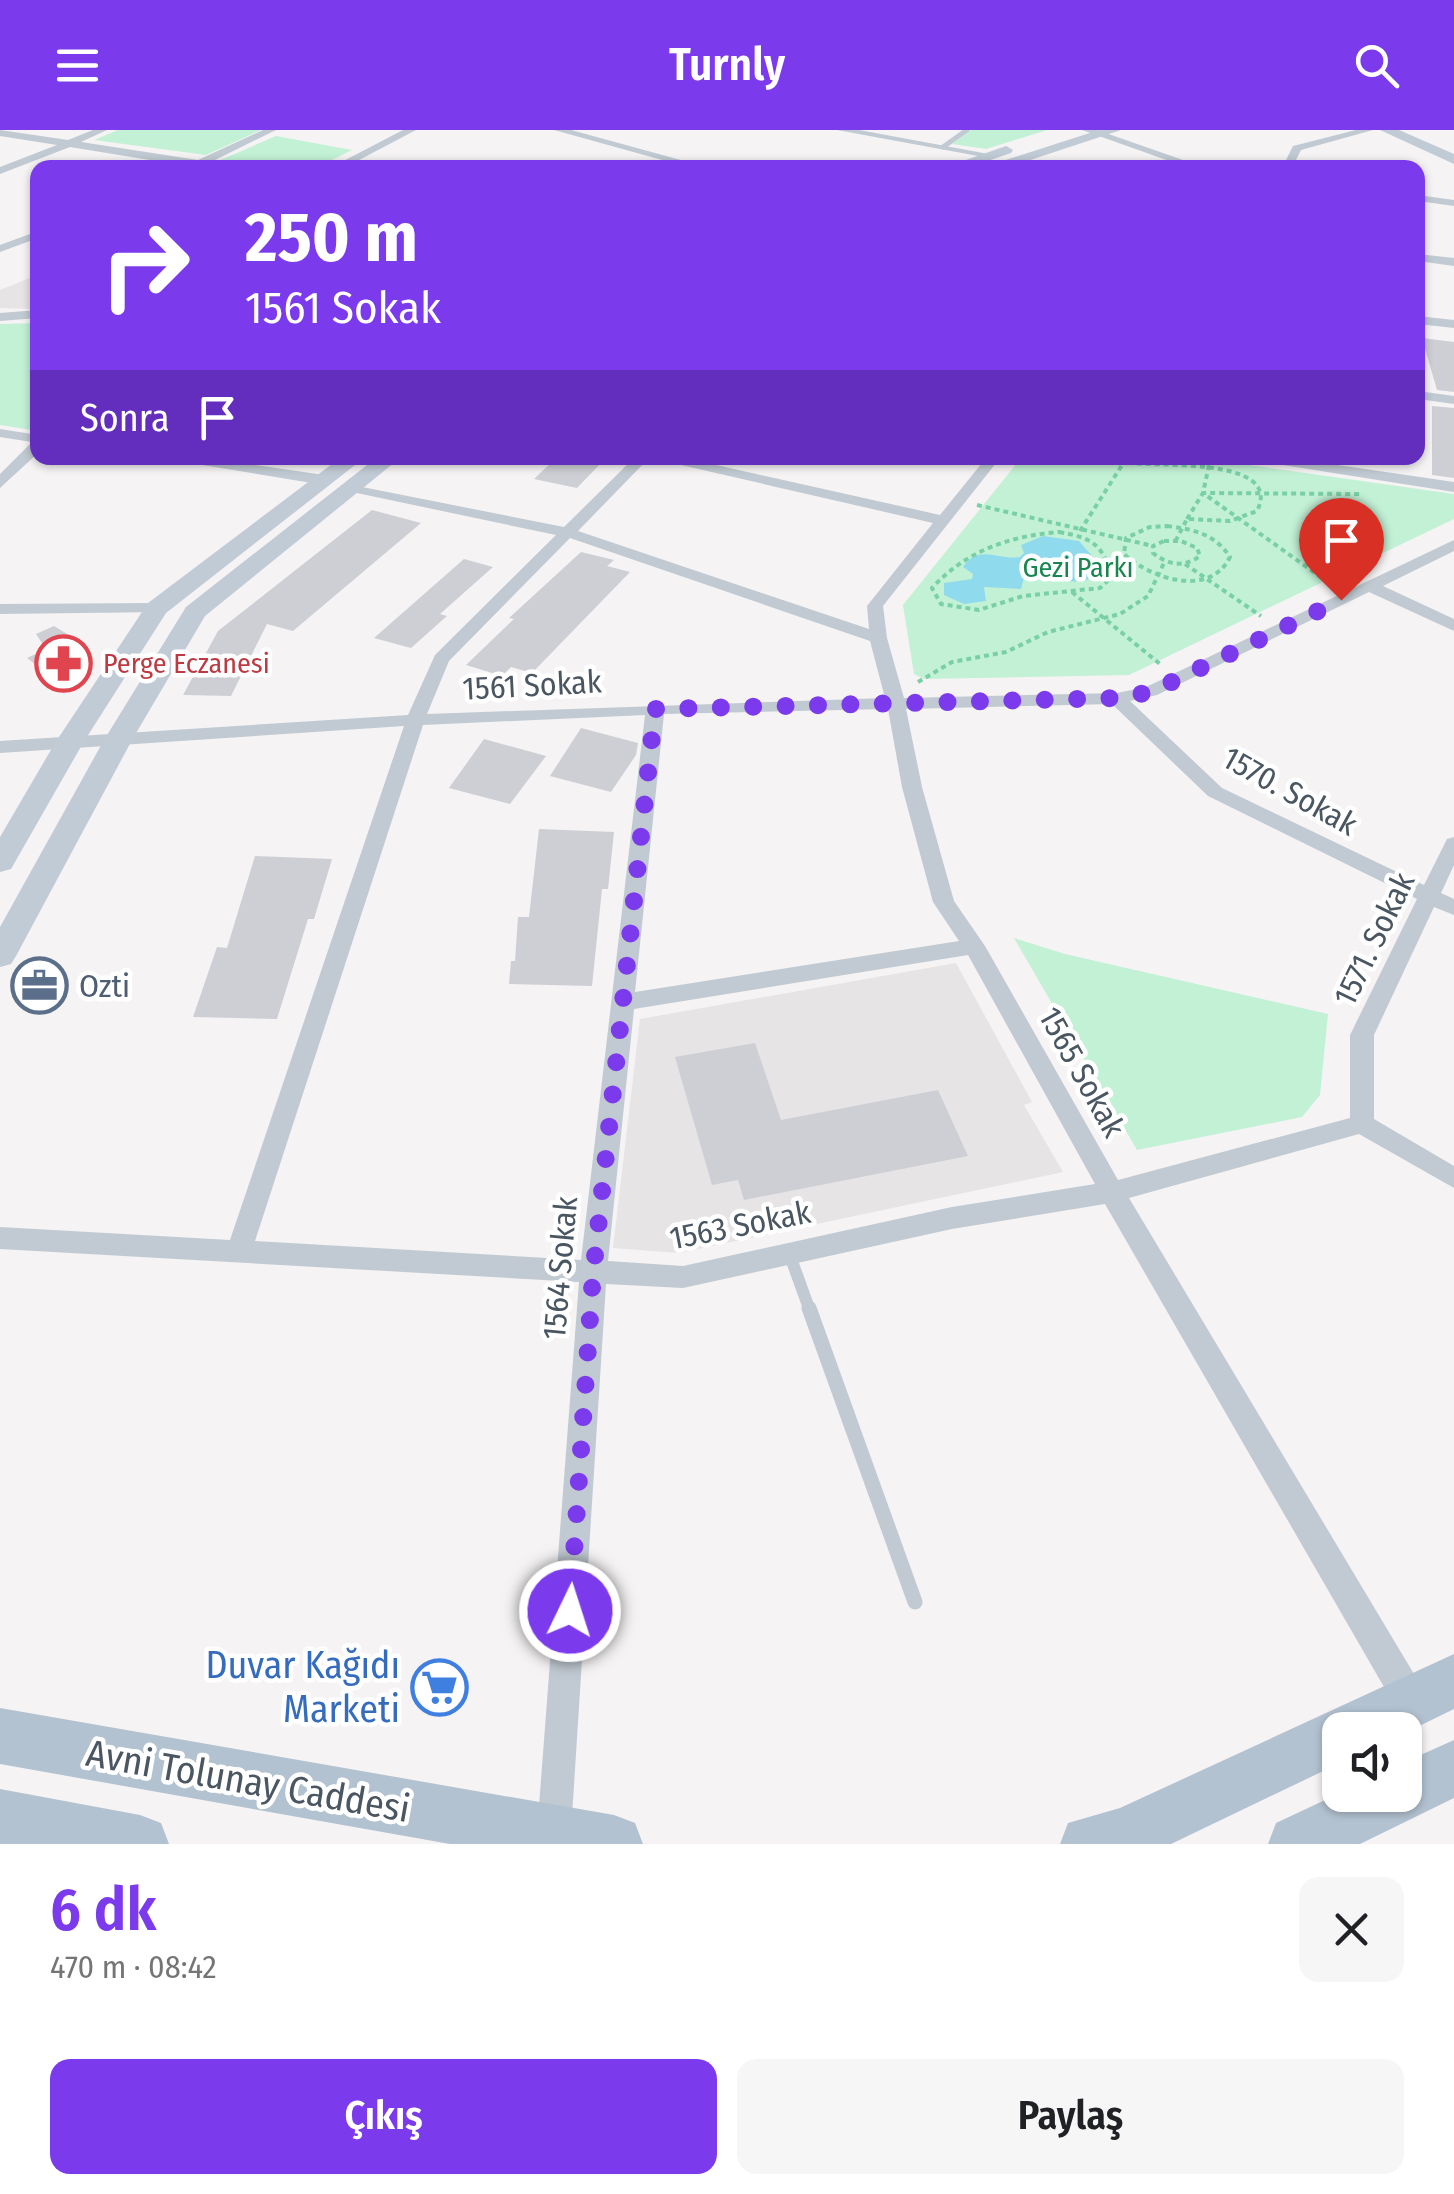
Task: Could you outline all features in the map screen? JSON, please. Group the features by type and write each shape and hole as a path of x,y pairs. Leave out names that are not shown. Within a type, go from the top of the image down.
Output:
{"main road":[{"path":"992,160 1072,130"},
{"path":"1386,130 1454,160"},
{"path":"993,160 1100,131"},
{"path":"0,862 68,743 157,608 344,465"},
{"path":"0,956 118,740 196,612 380,465"},
{"path":"1387,1712 1432,1691"},
{"name":"Avni Tolunay Caddesi","path":"0,1736 614,1844"},
{"path":"1090,1844 1124,1836 1322,1742"},
{"path":"1422,1784 1454,1768"},
{"path":"1296,1844 1363,1812"},
{"path":"0,1818 140,1844"}],"street":[{"path":"0,171 102,130"},
{"path":"205,160 270,130"},
{"path":"351,160 411,130"},
{"path":"558,130 577,131 677,160"},
{"path":"842,130 942,147 986,160"},
{"path":"1291,160 1297,148 1368,130"},
{"path":"1100,131 1179,160"},
{"path":"0,134 164,160"},
{"path":"1425,199 1454,203"},
{"path":"0,249 30,237"},
{"path":"1425,259 1454,262"},
{"path":"0,317 30,315"},
{"path":"1425,321 1454,324"},
{"path":"1425,397 1454,400"},
{"path":"0,433 30,439"},
{"path":"0,483 30,450"},
{"path":"229,465 324,480"},
{"path":"238,1254 415,720 441,658 635,465"},
{"path":"699,465 942,520"},
{"name":"1565 Sokak","path":"986,465 875,606 878,638 896,703 912,787 944,902 974,946 1112,1192 1432,1691"},
{"path":"1323,465 1454,487"},
{"path":"352,488 567,532 878,638"},
{"name":"1561 Sokak","path":"0,747 655,709 1118,698 1151,692 1454,545"},
{"path":"1370,586 1454,626"},
{"path":"0,609 157,608"},
{"name":"1570. Sokak","path":"1118,698 1216,792 1454,908"},
{"name":"1564 Sokak","path":"554,1835 593,1274 626,1002 655,709"},
{"name":"1571. Sokak","path":"1362,1124 1362,1035 1432,898 1454,844"},
{"path":"626,1002 974,946"},
{"path":"1362,1124 1454,1178"},
{"name":"1563 Sokak","path":"0,1238 683,1277 952,1218 1112,1192 1362,1124"}],"lane":[{"path":"942,147 967,130"},
{"path":"788,1252 916,1602"}],"path":[{"path":"1079,531 1123,465"},
{"path":"1148,465 1209,465 1242,475 1260,493"},
{"path":"1176,540 1203,493 1209,465"},
{"path":"1203,493 1376,494"},
{"path":"1203,493 1329,582"},
{"path":"1187,520 1241,520 1258,511 1260,493"},
{"path":"976,505 1153,546 1176,540 1191,544 1200,552 1198,560 1185,564"},
{"path":"1124,554 1142,570 1162,577 1208,578 1228,566 1230,557 1216,539 1182,527 1150,527 1126,540"},
{"path":"1045,531 1079,531 1109,558 1113,576 1108,585 1033,594 966,610 940,604 932,588 955,564 977,550 1045,531"},
{"path":"1124,554 1126,540"},
{"path":"1153,546 1153,553 1165,561 1185,564 1261,616"},
{"path":"1109,558 1124,554"},
{"path":"916,684 954,661 1000,654 1025,646 1036,636 1136,609 1162,577 1165,561"},
{"path":"1072,592 1160,664"}],"shaded area":[{"path":"30,278 30,309 0,308 0,290"},
{"path":"956,963 1032,1102 1024,1105 1063,1172 679,1253 613,1248 640,1019"}],"green space":[{"path":"118,130 261,130 206,155 94,140"},
{"path":"971,130 1047,130 986,149 952,144"},
{"path":"276,136 352,150 332,160 221,160"},
{"path":"30,323 30,430 0,425 0,324"},
{"name":"Gezi Parkı","path":"1015,465 1249,465 1454,494 1454,519 1129,675 924,679 914,674 903,605"},
{"path":"1014,938 1065,954 1328,1014 1320,1095 1302,1117 1137,1150"}],"water":[{"path":"1043,536 1079,541 1093,557 1095,577 1066,581 1025,574 1021,589 984,587 986,601 964,604 944,595 944,583 972,579 973,574 963,567 969,560 982,554 1020,557 1024,553 1021,545"}],"building":[{"path":"1425,338 1454,342 1454,392 1437,390"},
{"path":"1432,406 1454,408 1454,478 1432,475"},
{"path":"549,465 599,465 577,488 534,479"},
{"path":"372,510 421,523 293,631 267,624 231,696 183,695 218,631"},
{"path":"581,552 614,560 607,566 630,572 532,673 511,667 502,676 466,665 514,619 509,618"},
{"path":"464,559 493,567 440,614 447,616 411,648 374,638"},
{"path":"54,626 84,644 72,651 79,663 48,674 27,658 46,649 36,634"},
{"path":"581,728 638,743 636,755 611,792 550,776"},
{"path":"484,739 546,756 510,804 449,788"},
{"path":"539,829 614,832 608,889 602,889 592,986 509,984 518,917 529,917"},
{"path":"255,856 332,859 314,919 308,919 277,1019 193,1017 217,947 227,948"},
{"path":"755,1043 781,1120 938,1090 968,1156 744,1200 738,1180 712,1185 675,1057"}],"place":[{"name":"Perge Eczanesi","path":"64,663"},
{"name":"Ozti","path":"40,986"},
{"name":"Duvar Kağıdı Marketi","path":"439,1687"}],"route":[{"path":"570,1611 593,1274 626,1002 655,709 1118,698 1151,692 1341,600"}]}
